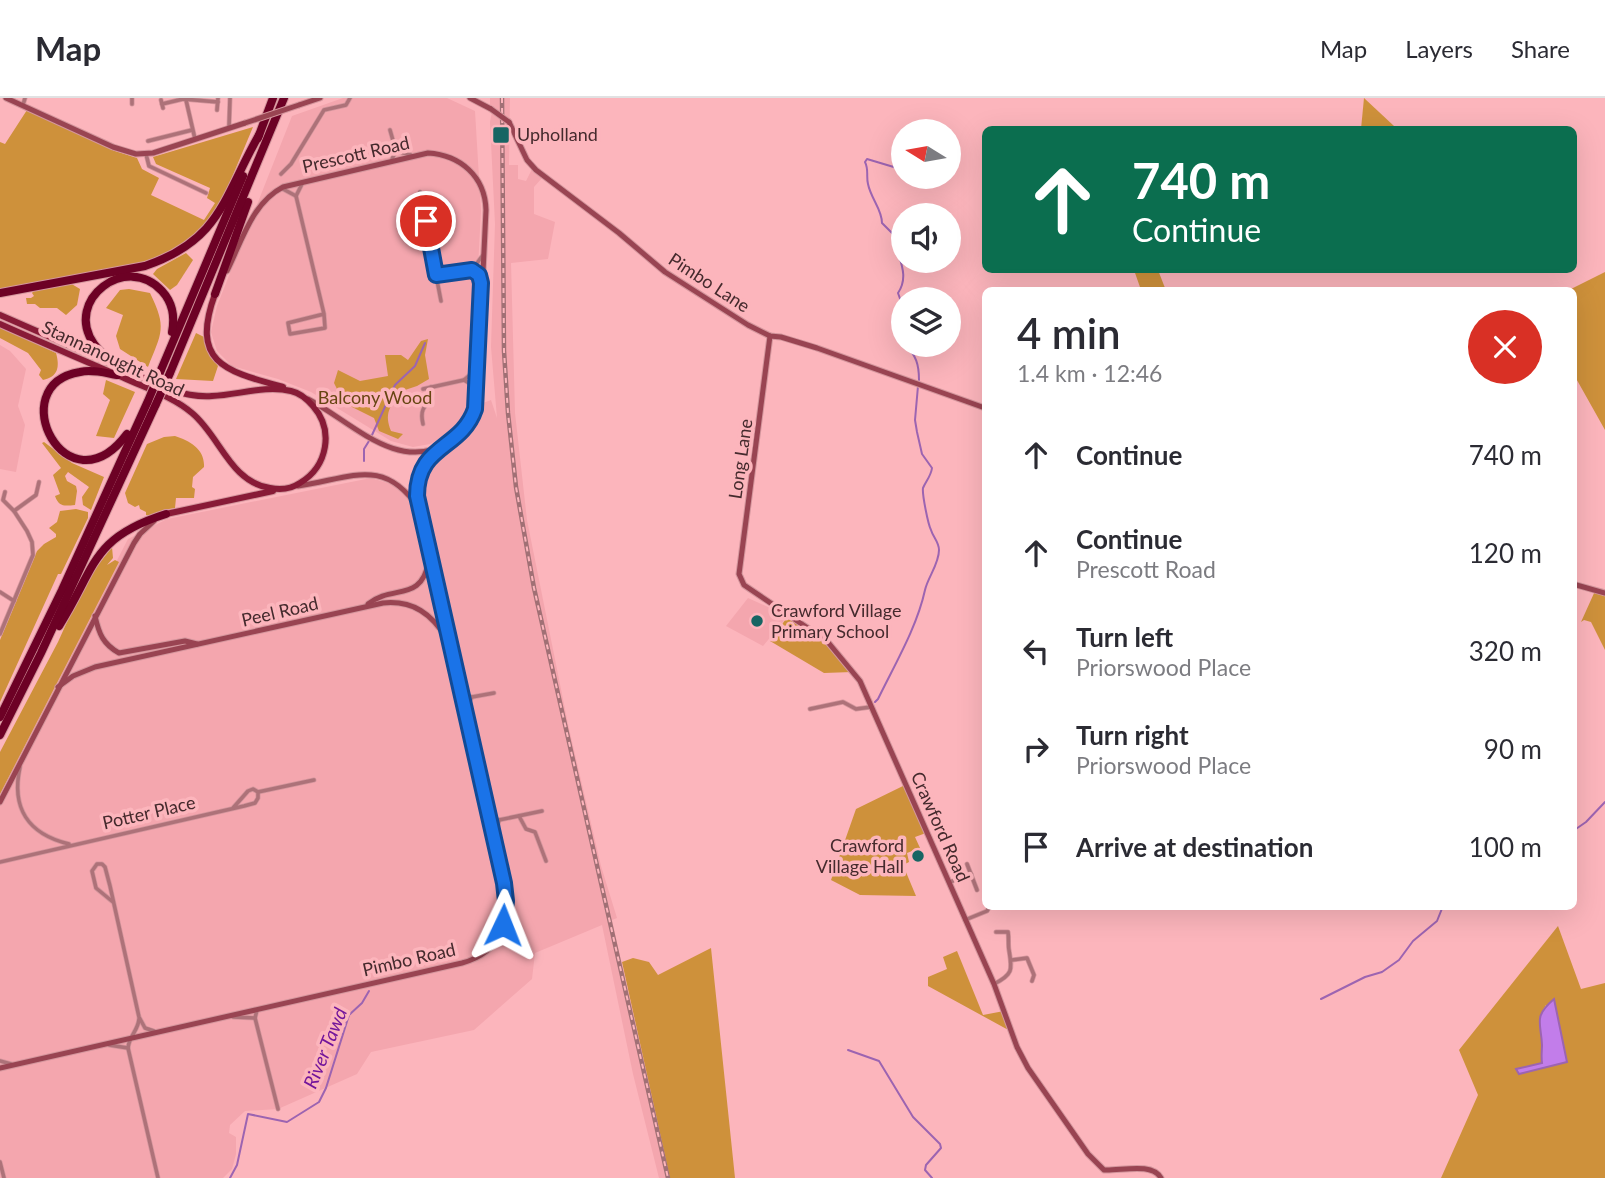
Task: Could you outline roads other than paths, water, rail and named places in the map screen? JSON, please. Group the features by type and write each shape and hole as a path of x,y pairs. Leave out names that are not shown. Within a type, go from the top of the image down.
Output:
{"highway":[{"path":"163,370 273,98"},
{"path":"0,717 149,401 257,165 284,98"},
{"path":"0,293 145,266 186,247 205,232 220,212 259,135"},
{"path":"215,294 252,190 257,165"},
{"path":"172,332 208,259"},
{"path":"128,371 105,355 91,340 87,328 87,307 98,289 117,277 130,276 149,280 164,293 172,306 174,323 163,370"},
{"path":"117,375 88,371 65,377 49,394 44,408 44,423 55,444 68,454 83,459 106,455 119,446 149,401"},
{"path":"0,735 41,653 149,401"},
{"path":"99,507 127,434"},
{"path":"41,653 62,621 96,557 134,526 166,514"}],"main road":[{"path":"215,294 207,319 206,334 213,355 221,365 230,370 291,391"},
{"name":"Stannanought Road","path":"0,315 167,388 196,396 223,396 266,390 291,391 302,396 319,415 326,433 326,446 319,464 304,481 295,486 279,490 264,487 244,477 193,413 170,398 0,324"},
{"path":"166,514 279,490"}],"street":[{"path":"6,98 24,101 113,148 146,154 320,98"},
{"path":"132,98 132,104"},
{"path":"229,128 230,98"},
{"path":"281,174 291,164 324,110 346,105 350,98"},
{"name":"Pimbo Lane","path":"470,98 509,122 527,160 536,170 674,279 741,321 770,336 817,348 982,407"},
{"path":"187,99 195,139"},
{"path":"162,104 187,99 218,100 217,110"},
{"path":"148,141 192,130"},
{"path":"390,130 396,151 391,161"},
{"path":"396,151 413,156"},
{"name":"Prescott Road","path":"279,189 428,153 448,156 464,164 481,186 486,203 475,409 467,425 456,437 428,459 419,478 419,509"},
{"path":"146,154 149,166 206,193"},
{"path":"307,181 299,187 296,196 324,314 325,328 290,334 288,323 324,314"},
{"path":"215,294 257,211 268,196 279,189 296,196"},
{"path":"420,192 441,301"},
{"path":"436,275 467,269 479,263 484,251"},
{"path":"467,269 479,275 482,292"},
{"name":"Long Lane","path":"744,585 739,574 770,336"},
{"path":"423,389 464,380 478,368"},
{"path":"464,380 472,385 477,397"},
{"path":"423,424 421,414 432,399 431,387"},
{"path":"302,396 397,451 413,453 439,448"},
{"name":"Pimbo Road","path":"0,1068 462,963 484,953 499,936 506,910 504,883 419,509 405,490 396,482 382,476 363,474 295,486"},
{"path":"14,511 36,495 39,482"},
{"path":"0,635 31,564 33,548 29,534 3,500 5,492"},
{"path":"0,802 140,534 150,523 166,514"},
{"name":"Peel Road","path":"366,606 376,598 407,591 418,585 424,576 429,557"},
{"name":"Crawford Road","path":"744,585 827,641 857,676 994,984 1017,1047 1028,1068 1088,1154 1104,1170 1150,1169 1157,1172 1161,1178"},
{"path":"1577,585 1605,593"},
{"path":"0,592 14,601"},
{"name":"Peel Road","path":"58,687 85,669 393,602 416,607 434,620 450,645"},
{"name":"Peel Road","path":"95,617 99,634 108,647 119,653 185,642 200,644"},
{"path":"461,693 472,697 494,693"},
{"path":"467,722 468,704 472,697"},
{"path":"810,709 843,702 856,709 872,707"},
{"path":"22,759 17,787 24,815 46,836 71,845"},
{"name":"Potter Place","path":"233,808 253,789 258,792 314,780"},
{"name":"Potter Place","path":"0,862 255,803 258,792"},
{"path":"489,817 499,820 542,811"},
{"path":"519,816 526,829 536,832 546,861"},
{"path":"495,844 499,820"},
{"path":"967,864 977,890"},
{"path":"113,902 95,886 92,871 94,865 104,865 113,902 139,1017 145,1028 160,1032"},
{"path":"949,883 971,874"},
{"path":"101,892 107,889 108,883"},
{"path":"965,920 988,910"},
{"path":"994,984 1004,979 1011,971 1012,960 1008,950 1008,932 996,932"},
{"path":"1012,960 1027,958 1034,975 1032,981"},
{"path":"257,1010 255,1018 278,1109"},
{"path":"139,1017 138,1028 128,1048 158,1178"},
{"path":"220,1018 255,1018"},
{"path":"97,1046 118,1045 128,1048"},
{"path":"0,1061 18,1064"},
{"path":"0,1162 4,1178"}],"waterway":[{"path":"891,166 867,159 865,162 869,189 882,223 895,236 903,272 901,287"},
{"name":"River Tawd","path":"372,435 395,385 415,366 425,343"},
{"path":"914,357 919,380"},
{"path":"875,702 911,632 939,555 923,496 923,488 932,468 922,454 917,432 915,420 918,386"},
{"name":"River Tawd","path":"364,461 364,449 369,441"},
{"path":"1577,828 1605,802"},
{"path":"1321,999 1365,977 1382,972 1399,960 1413,941 1437,921 1441,910"},
{"name":"River Tawd","path":"230,1178 237,1165 248,1114 287,1122 319,1102 349,1015 362,1003 369,991"},
{"path":"848,1050 879,1061 913,1117 940,1144 941,1148 926,1165 925,1170 932,1178"}],"railway":[{"path":"502,98 504,351 516,487 534,588 668,1178"}],"place":[{"name":"Upholland","path":"501,135"},
{"name":"Crawford Village Primary School","path":"757,621"},
{"name":"Crawford Village Hall","path":"918,856"}],"park label":[{"name":"Balcony Wood","path":"375,398"}]}
